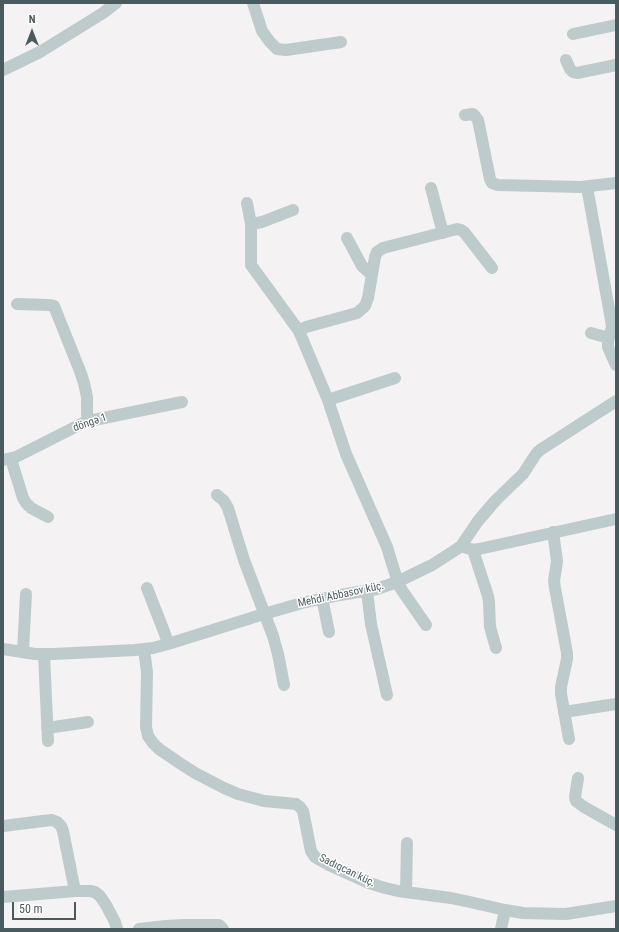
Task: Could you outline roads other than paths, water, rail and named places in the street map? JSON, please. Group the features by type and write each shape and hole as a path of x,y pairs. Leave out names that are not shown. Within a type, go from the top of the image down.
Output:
{"street":[{"path":"3,70 40,52 103,13 116,3"},
{"path":"253,3 262,31 278,50 341,42"},
{"path":"573,34 616,24"},
{"path":"566,60 570,69 577,73 616,65"},
{"path":"465,115 473,114 478,120 492,183 498,185 587,187 616,183"},
{"path":"587,187 611,320 612,328 608,348 616,365"},
{"path":"431,188 443,233"},
{"path":"247,203 251,224 251,265 299,331 328,400 346,454 387,547 402,592 426,626"},
{"path":"251,224 262,222 293,210"},
{"path":"299,331 306,327 357,312 365,306 368,298 375,257 377,252 383,248 457,229 464,232 492,268"},
{"path":"347,238 362,266 371,274"},
{"path":"17,304 49,304 54,306 84,383 89,421"},
{"path":"591,333 610,338"},
{"path":"328,400 395,378"},
{"name":"Mehdi Abbasov küç.","path":"3,649 44,654 144,649 168,644 264,614 322,598 367,591 398,582 450,555 461,546 478,521 496,500 523,474 540,450 616,401"},
{"name":"döngə 1","path":"7,460 89,421 182,402"},
{"path":"7,460 26,503 30,508 48,517"},
{"path":"217,495 224,501 228,508 244,560 273,636 284,685"},
{"path":"461,546 473,550 616,519"},
{"path":"553,532 557,561 554,581 568,659 561,694 569,739"},
{"path":"473,550 488,596 490,627 496,648"},
{"path":"146,588 168,644"},
{"path":"367,591 371,624 387,695"},
{"path":"23,651 26,594"},
{"path":"322,598 329,632"},
{"name":"Sadıqcan küç.","path":"144,649 146,672 146,727 148,736 153,743 178,762 224,788 238,794 264,802 296,804 303,812 311,851 315,856 329,865 369,883 385,888 451,898 523,913 566,914 616,906"},
{"path":"44,654 48,741"},
{"path":"564,712 616,704"},
{"path":"47,728 88,722"},
{"path":"578,778 575,797 576,801 584,808 616,825"},
{"path":"3,826 52,820 57,822 63,831 76,891"},
{"path":"406,843 406,892"},
{"path":"3,897 76,891 95,892 100,896 106,905 117,929"},
{"path":"501,929 505,910"},
{"path":"139,929 184,925 219,925 223,929"}]}
